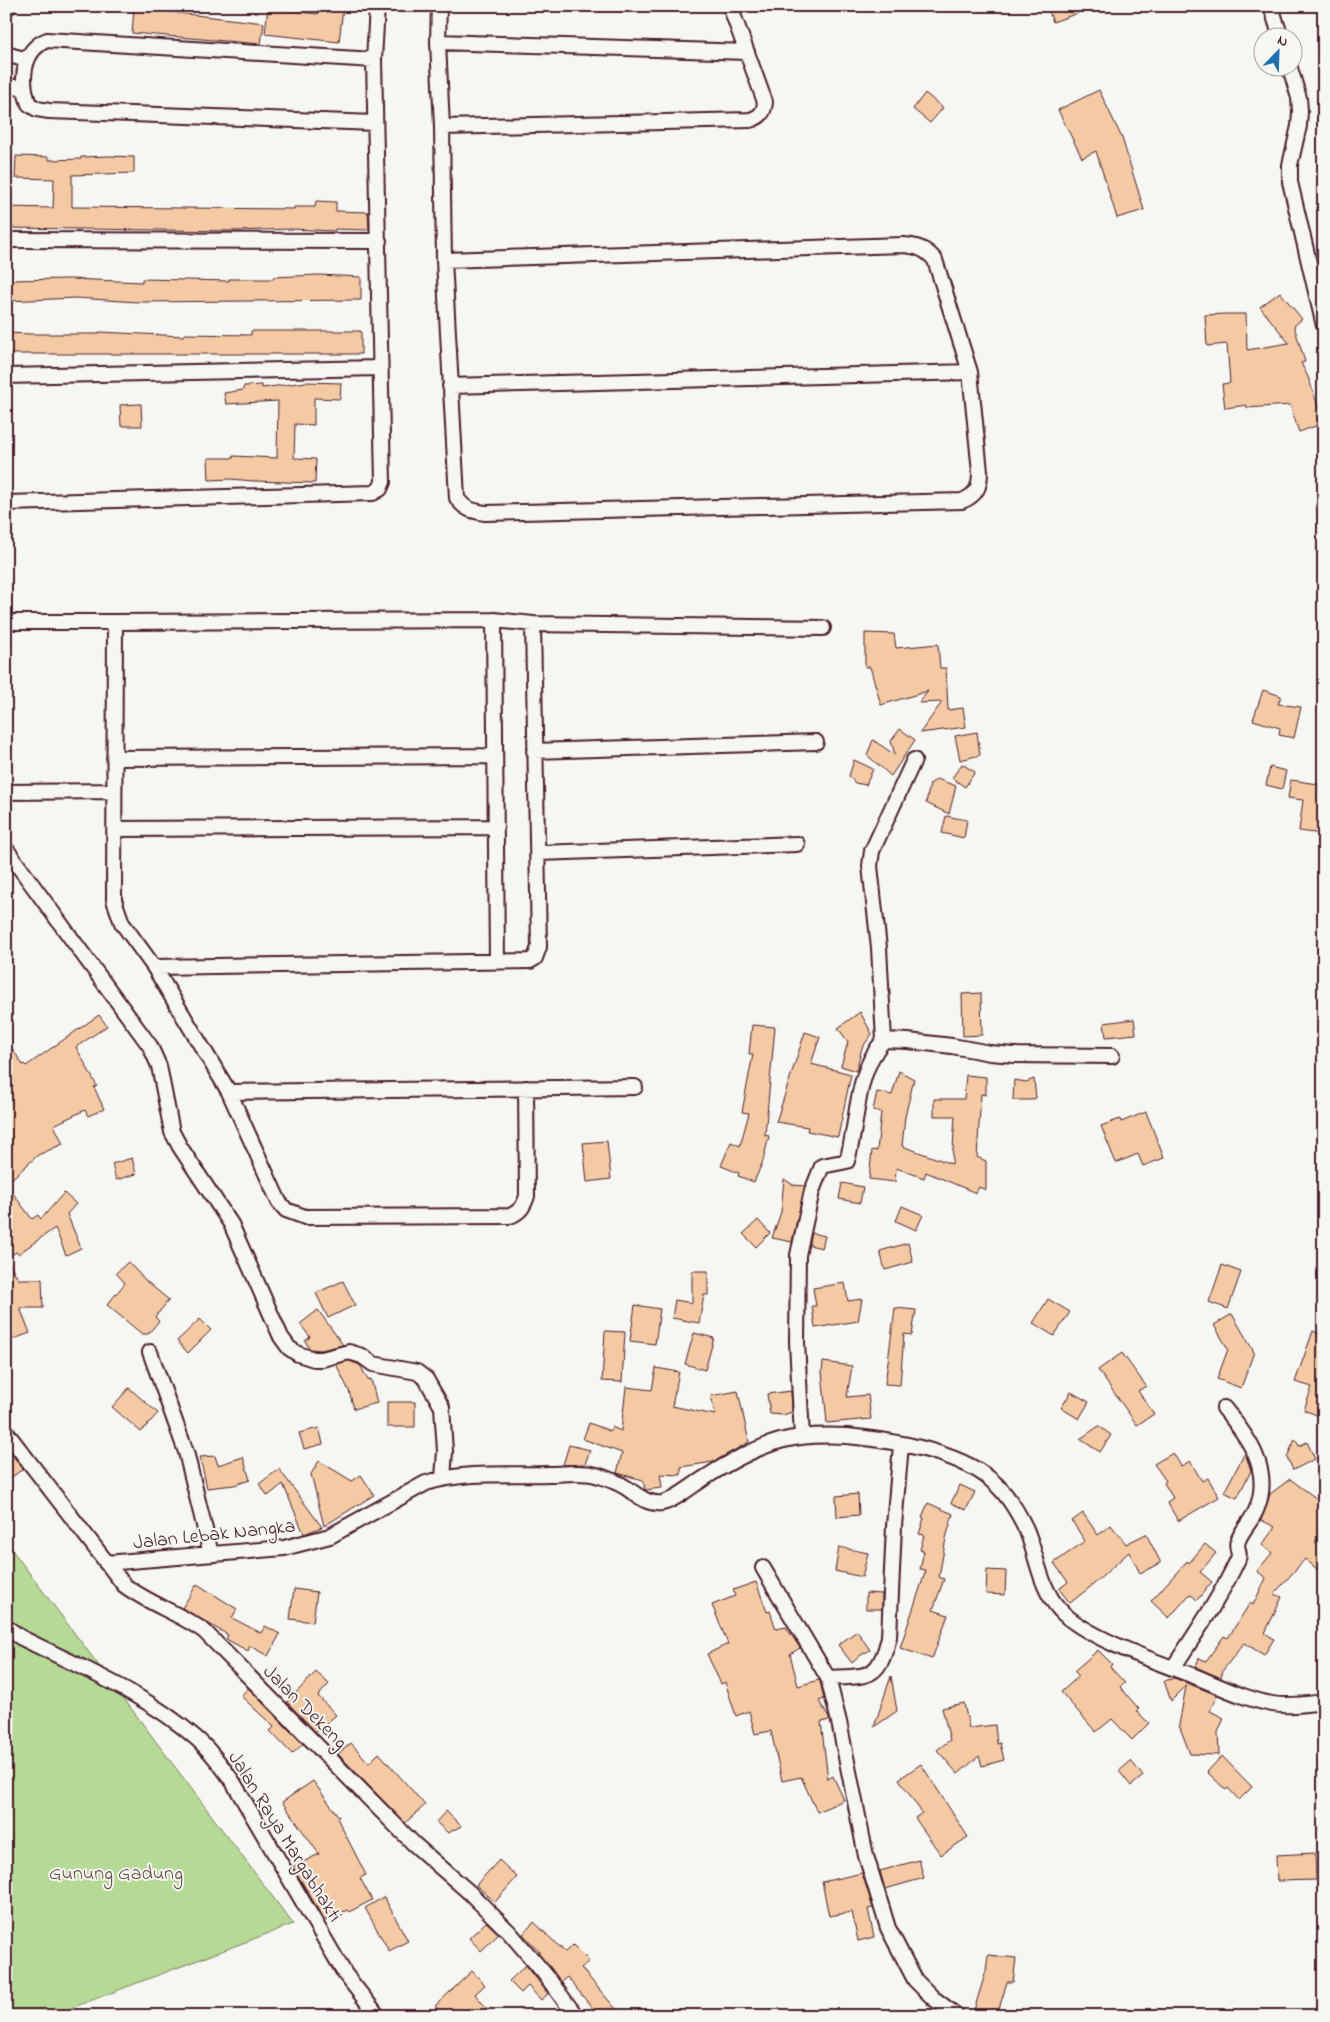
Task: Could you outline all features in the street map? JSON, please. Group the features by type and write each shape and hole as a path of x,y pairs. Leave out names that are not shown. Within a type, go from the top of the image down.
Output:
{"street":[{"path":"6,503 373,493 380,489 383,482 374,60 378,6"},
{"path":"439,6 438,42 442,127 444,260 457,498 462,506 485,513 962,501 971,497 977,490 980,482 980,472 970,372 936,260 929,252 918,246 444,260"},
{"path":"442,127 750,120 759,117 764,111 765,102 730,6"},
{"path":"1271,6 1278,28"},
{"path":"374,60 48,40 36,47 27,60 24,71 24,88 28,104 50,111 375,123"},
{"path":"438,42 747,52"},
{"path":"6,54 27,60"},
{"path":"1293,78 1299,98 1300,111 1299,126 1290,165 1290,182 1324,326"},
{"path":"6,86 24,88"},
{"path":"6,240 379,241"},
{"path":"6,376 380,368"},
{"path":"450,386 970,372"},
{"path":"494,620 497,961"},
{"path":"6,622 494,620 533,624 823,628"},
{"path":"115,622 114,900 117,912 122,923 154,967 229,1092 279,1202 286,1210 305,1217 510,1216 518,1213 524,1205 527,1196 526,1088"},
{"path":"154,967 530,961 537,953 538,853 534,751 533,624"},
{"path":"534,751 816,742"},
{"path":"114,758 495,756"},
{"path":"914,760 872,851 870,866 879,948 884,1040 872,1053 865,1072 846,1161 822,1166 817,1175 798,1255 797,1342 802,1437 846,1436 901,1445 953,1459 976,1469 993,1481 1014,1508 1026,1530 1048,1591 1059,1610 1073,1622 1101,1637 1232,1692 1273,1704 1296,1705 1324,1702"},
{"path":"6,792 114,791"},
{"path":"115,829 496,827"},
{"path":"538,853 797,844"},
{"path":"6,849 150,1046 159,1066 172,1132 180,1148 232,1224 282,1337 289,1348 298,1354 314,1359 322,1359 343,1352 356,1353 373,1364 417,1372 426,1379 442,1407 445,1451 443,1478"},
{"path":"884,1040 952,1046 1014,1055 1112,1056"},
{"path":"229,1092 635,1087"},
{"path":"150,1352 186,1452 211,1554"},
{"path":"1173,1668 1213,1607 1239,1557 1237,1542 1257,1509 1261,1494 1261,1470 1254,1449 1245,1434 1224,1408"},
{"name":"Jalan Dekeng","path":"6,1432 124,1585 136,1594 193,1623 204,1631 414,1844 470,1893 510,1933 576,2016"},
{"name":"Jalan Lebak Nangka","path":"106,1563 284,1548 317,1540 352,1525 418,1486 443,1478 464,1475 592,1474 623,1486 648,1501 659,1504 670,1501 711,1474 752,1452 781,1440 802,1437"},
{"path":"828,1678 870,1674 876,1670 886,1651 889,1637 894,1526 901,1445"},
{"path":"763,1568 828,1678 841,1729 866,1856 888,1928 916,1980 933,1998 957,2016"},
{"name":"Jalan Raya Margabhakti","path":"6,1627 20,1637 150,1703 197,1738 216,1758 233,1782 345,1974 378,2016"}],"green space":[{"name":"Gunung Gadung","path":"6,1542 293,1924 50,2016 6,2016"}],"building":[{"path":"268,6 289,7 289,11 318,14 319,6 343,8 339,42 265,34"},
{"path":"1047,6 1092,6 1092,8 1053,22"},
{"path":"134,8 264,23 261,44 132,33"},
{"path":"1099,90 1122,138 1144,210 1117,218 1096,151 1082,158 1058,110"},
{"path":"925,93 943,108 930,123 913,109"},
{"path":"16,156 49,157 49,160 109,156 134,157 134,173 72,175 72,207 294,209 294,207 315,207 316,201 336,202 336,211 368,212 369,230 290,229 235,231 6,228 6,207 53,208 54,179 15,178"},
{"path":"318,275 361,277 361,300 138,302 76,298 7,301 6,280 70,279 142,282 142,279 229,281 229,279 273,279 273,277"},
{"path":"1280,292 1302,319 1294,326 1305,362 1301,363 1308,377 1324,423 1299,432 1290,405 1247,408 1247,405 1225,408 1222,384 1230,383 1227,344 1207,346 1205,315 1225,314 1246,314 1247,350 1289,343 1260,307"},
{"path":"251,331 361,331 361,354 6,354 6,333 99,334 99,332 184,336 184,334 251,335"},
{"path":"306,382 341,383 340,399 314,398 314,425 295,424 294,458 316,459 315,483 231,479 209,480 208,458 233,458 233,456 277,458 278,401 226,404 224,393 243,390 244,386 262,385 262,388"},
{"path":"141,404 142,426 121,426 120,405"},
{"path":"865,633 894,634 896,648 938,644 940,668 946,668 948,710 963,708 966,727 920,733 942,702 919,703 928,691 881,705 870,667 865,667"},
{"path":"1263,690 1281,696 1278,704 1301,707 1294,738 1279,735 1280,728 1253,720"},
{"path":"900,729 915,740 891,776 867,755 873,740 895,755 891,741"},
{"path":"977,732 980,755 960,760 955,736"},
{"path":"854,760 873,769 866,785 855,783 849,776"},
{"path":"962,764 975,772 965,787 952,778"},
{"path":"1270,767 1286,771 1282,789 1266,785"},
{"path":"937,779 956,786 949,814 926,803 930,784"},
{"path":"1291,780 1324,785 1322,834 1299,831 1303,800 1288,798"},
{"path":"946,816 967,820 964,838 942,833"},
{"path":"981,993 982,1035 963,1036 962,994"},
{"path":"860,1012 872,1034 862,1048 856,1071 841,1066 848,1042 838,1028"},
{"path":"99,1015 107,1026 76,1047 97,1086 94,1087 104,1109 88,1116 85,1110 54,1125 63,1144 38,1155 6,1184 6,1039 23,1065 26,1066"},
{"path":"1134,1019 1136,1034 1106,1037 1104,1023"},
{"path":"752,1025 775,1027 765,1135 769,1136 763,1161 754,1182 738,1176 739,1173 721,1166 731,1142 740,1146 749,1113 742,1112 753,1054 749,1054"},
{"path":"805,1032 820,1037 811,1064 851,1074 838,1137 807,1131 808,1127 776,1122"},
{"path":"899,1071 914,1079 905,1117 902,1146 952,1164 955,1116 934,1116 934,1099 964,1099 966,1075 986,1077 986,1095 981,1094 977,1157 986,1161 986,1190 979,1187 976,1193 926,1172 924,1178 896,1168 895,1182 869,1179 872,1150 877,1151 881,1112 873,1110 877,1092 892,1095"},
{"path":"1034,1079 1036,1098 1013,1100 1014,1080 1026,1082"},
{"path":"1146,1112 1164,1158 1143,1166 1138,1154 1116,1163 1101,1126 1120,1119 1121,1122"},
{"path":"607,1141 611,1179 587,1182 583,1143"},
{"path":"132,1158 136,1174 116,1180 112,1164"},
{"path":"784,1179 793,1185 805,1186 792,1242 772,1238 781,1212"},
{"path":"842,1183 863,1187 860,1203 839,1199"},
{"path":"6,1184 32,1219 38,1215 41,1219 64,1193 76,1204 67,1214 81,1248 66,1255 55,1228 18,1254 16,1252 7,1258 18,1279 42,1279 43,1308 20,1308 30,1333 11,1340 6,1326"},
{"path":"902,1206 923,1215 916,1230 896,1221"},
{"path":"758,1220 770,1233 756,1247 743,1234"},
{"path":"812,1233 825,1236 822,1248 809,1245"},
{"path":"908,1243 913,1262 885,1270 880,1251"},
{"path":"128,1262 146,1281 169,1300 155,1317 159,1321 148,1334 142,1334 107,1305 125,1283 116,1273"},
{"path":"1222,1265 1241,1272 1228,1309 1209,1302"},
{"path":"692,1271 708,1271 708,1295 704,1295 699,1323 672,1318 675,1300 692,1303"},
{"path":"343,1281 355,1305 328,1318 316,1293"},
{"path":"845,1283 848,1301 862,1299 858,1321 815,1328 812,1306 816,1306 813,1288"},
{"path":"1048,1299 1070,1312 1054,1336 1033,1323"},
{"path":"635,1305 660,1309 655,1344 630,1341"},
{"path":"895,1308 916,1310 912,1335 904,1334 900,1385 885,1384"},
{"path":"318,1310 343,1345 321,1350 310,1349 305,1341 310,1337 300,1324"},
{"path":"1232,1314 1254,1352 1241,1388 1217,1379 1228,1349 1214,1325"},
{"path":"200,1319 211,1330 188,1353 177,1341"},
{"path":"605,1331 625,1332 622,1382 602,1381"},
{"path":"1313,1331 1324,1336 1324,1418 1304,1410 1312,1387 1295,1382"},
{"path":"694,1333 714,1338 705,1370 685,1364"},
{"path":"1122,1353 1146,1386 1138,1391 1154,1414 1137,1425 1098,1370"},
{"path":"349,1361 360,1365 368,1380 371,1379 377,1403 354,1409 349,1391 336,1364"},
{"path":"823,1362 852,1366 847,1397 868,1395 871,1419 827,1423 822,1372"},
{"path":"656,1368 679,1372 672,1406 715,1415 711,1396 738,1391 749,1442 713,1462 681,1467 681,1475 660,1474 662,1488 645,1490 643,1480 617,1473 622,1453 583,1439 589,1423 610,1431 612,1427 621,1431 626,1387 652,1390"},
{"path":"129,1388 158,1413 141,1432 112,1407"},
{"path":"791,1391 792,1412 783,1415 770,1414 767,1394"},
{"path":"1071,1392 1089,1402 1079,1419 1061,1408"},
{"path":"387,1402 415,1402 415,1427 387,1427"},
{"path":"1099,1426 1111,1435 1100,1452 1080,1439"},
{"path":"319,1428 323,1444 304,1449 299,1433"},
{"path":"1295,1439 1299,1446 1307,1442 1315,1459 1293,1470 1287,1457"},
{"path":"569,1445 590,1450 585,1464 563,1465"},
{"path":"6,1447 23,1469 6,1481"},
{"path":"1173,1453 1181,1466 1190,1461 1202,1481 1208,1478 1219,1497 1178,1521 1167,1502 1173,1498 1164,1483 1166,1481 1154,1464"},
{"path":"1245,1453 1251,1471 1237,1498 1224,1492"},
{"path":"215,1456 218,1465 243,1457 250,1480 234,1485 207,1488 200,1457"},
{"path":"319,1461 352,1481 361,1475 374,1495 324,1526 311,1474"},
{"path":"279,1469 322,1527 304,1534 283,1484 268,1496 259,1484"},
{"path":"1290,1479 1324,1504 1324,1530 1315,1542 1324,1549 1324,1575 1305,1559 1274,1594 1282,1597 1265,1633 1274,1639 1264,1655 1244,1643 1223,1670 1221,1678 1196,1667 1199,1658 1206,1661 1224,1636 1228,1638 1250,1603 1253,1605 1266,1578 1257,1571 1272,1553 1262,1545 1275,1527 1261,1520 1270,1494"},
{"path":"960,1485 975,1492 966,1510 951,1503"},
{"path":"858,1494 859,1515 837,1517 836,1496"},
{"path":"928,1503 953,1514 946,1538 939,1577 944,1579 933,1610 948,1615 932,1659 900,1648 926,1570 920,1569 924,1551 920,1550 924,1535 919,1534 924,1518 922,1517"},
{"path":"1083,1513 1098,1535 1111,1525 1126,1544 1146,1534 1161,1563 1140,1573 1129,1552 1070,1603 1059,1589 1068,1582 1054,1563 1085,1541 1072,1521"},
{"path":"1205,1544 1216,1553 1200,1572 1212,1582 1197,1600 1190,1594 1169,1618 1151,1601"},
{"path":"839,1547 868,1553 862,1577 835,1571"},
{"path":"987,1570 1006,1571 1005,1595 986,1594"},
{"path":"756,1582 767,1612 770,1611 776,1629 786,1627 800,1648 790,1654 798,1686 820,1681 824,1699 819,1701 830,1720 821,1722 828,1779 833,1776 844,1800 817,1812 801,1777 782,1781 771,1731 755,1734 749,1711 736,1716 725,1682 721,1684 707,1654 728,1644 712,1605 735,1596 733,1590"},
{"path":"197,1584 237,1609 232,1618 261,1633 265,1626 280,1634 268,1656 250,1646 248,1651 226,1639 228,1635 182,1608"},
{"path":"294,1589 317,1592 313,1622 290,1619"},
{"path":"866,1593 882,1594 882,1609 866,1609"},
{"path":"857,1631 870,1650 852,1663 838,1645"},
{"path":"1098,1650 1112,1664 1110,1667 1125,1683 1120,1687 1139,1709 1136,1711 1149,1723 1132,1740 1112,1719 1096,1732 1061,1692 1079,1676 1074,1671"},
{"path":"316,1672 329,1684 318,1696 336,1715 316,1732 287,1702"},
{"path":"891,1676 897,1711 874,1727"},
{"path":"1174,1678 1217,1695 1210,1711 1224,1718 1218,1732 1219,1755 1190,1754 1179,1725 1186,1686 1171,1701 1164,1681"},
{"path":"248,1688 303,1744 292,1754 270,1731 274,1727 241,1696"},
{"path":"964,1703 969,1728 995,1725 997,1744 1000,1743 1004,1760 982,1766 979,1756 958,1774 937,1750 950,1740 942,1708"},
{"path":"351,1743 369,1763 379,1753 425,1805 405,1823 338,1754"},
{"path":"1222,1756 1252,1787 1239,1800 1228,1788 1226,1790 1207,1772"},
{"path":"1131,1761 1143,1776 1131,1786 1119,1771"},
{"path":"921,1764 968,1837 941,1855 915,1818 922,1813 899,1779"},
{"path":"313,1781 339,1817 337,1818 366,1875 360,1878 372,1900 349,1912 347,1910 325,1921 293,1867 319,1854 282,1802"},
{"path":"446,1811 461,1826 448,1833 436,1822"},
{"path":"1315,1853 1316,1880 1277,1881 1276,1855"},
{"path":"499,1860 517,1877 495,1902 476,1885"},
{"path":"919,1860 924,1878 885,1889 880,1871"},
{"path":"862,1873 873,1908 868,1909 874,1937 858,1941 852,1912 829,1916 822,1882"},
{"path":"384,1897 408,1941 389,1951 365,1908"},
{"path":"486,1922 499,1934 481,1951 469,1938"},
{"path":"534,1922 565,1952 573,1945 589,1961 581,1968 622,2016 599,2016 567,1977 561,1982 538,1953 540,1952 523,1934"},
{"path":"988,1955 1016,1958 1013,1982 1007,1982 997,2016 974,2010 986,1971"},
{"path":"526,1965 548,1994 541,2000 528,1986 521,1993 509,1981"},
{"path":"472,1971 485,1985 475,1994 493,2016 445,2016 435,2006"}]}
